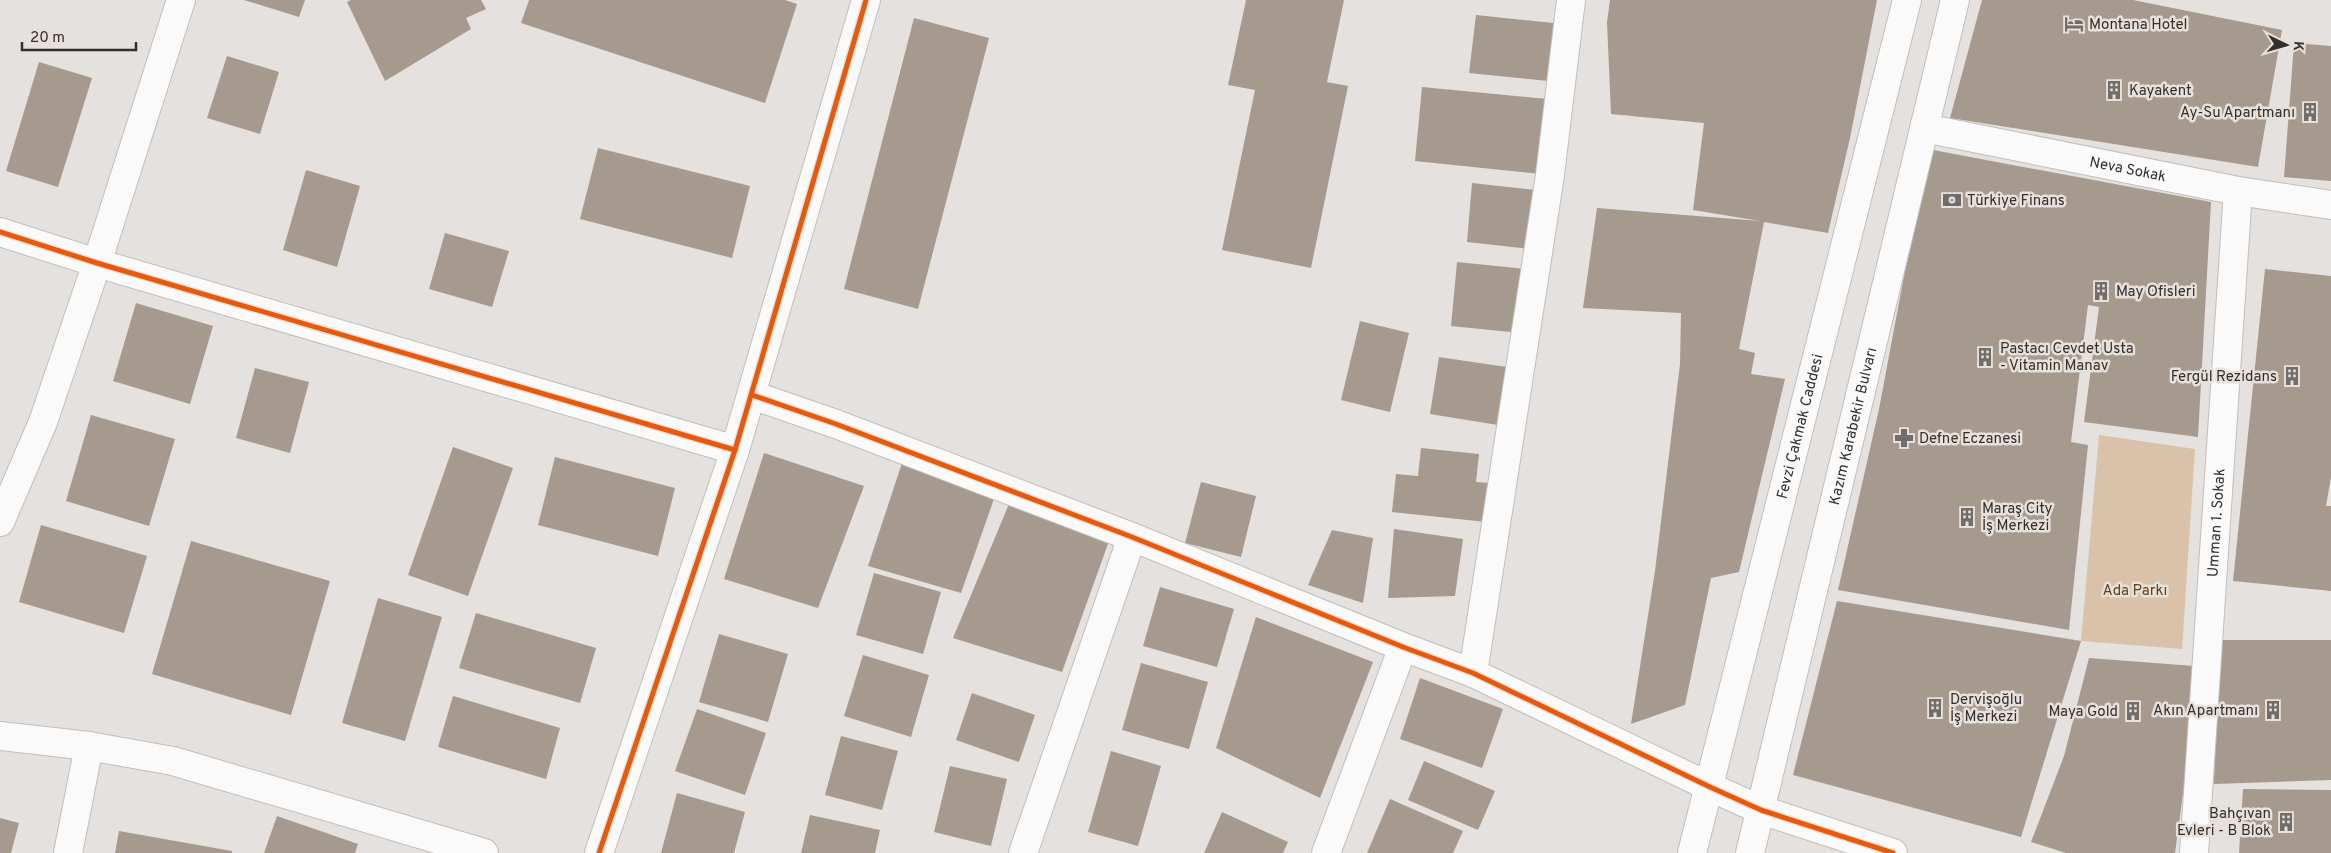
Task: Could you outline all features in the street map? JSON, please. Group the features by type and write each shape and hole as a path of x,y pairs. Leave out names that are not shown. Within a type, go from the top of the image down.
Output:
{"street":[{"path":"0,522 43,422 181,0"},
{"path":"599,853 735,450 866,0"},
{"path":"1474,673 1550,175 1571,0"},
{"name":"Fevzi Çakmak Caddesi","path":"1692,853 1907,0"},
{"name":"Kazım Karabekir Bulvarı","path":"1750,853 1955,0"},
{"name":"Neva Sokak","path":"1924,128 2238,191 2331,205"},
{"name":"Umman 1. Sokak","path":"2194,853 2238,191"},
{"path":"0,232 96,263 735,450"},
{"path":"752,395 836,424 1132,537 1403,647 1474,673 1761,810 1893,853"},
{"path":"1023,853 1132,537"},
{"path":"1326,853 1403,647"},
{"path":"0,736 89,746 173,761 484,853"},
{"path":"68,853 89,746"}],"green space":[{"name":"Ada Parkı","path":"2099,435 2195,449 2182,649 2081,641"}],"building":[{"path":"244,0 305,0 299,17"},
{"path":"351,0 481,0 486,9 466,18 471,29 385,81 347,2"},
{"path":"529,0 785,0 797,4 765,103 521,23"},
{"path":"1246,0 1344,0 1327,82 1348,86 1311,268 1222,250 1255,90 1228,85"},
{"path":"1610,0 1877,0 1850,138 1828,233 1764,222 1739,349 1755,353 1751,374 1785,379 1739,572 1711,578 1685,705 1631,724 1655,571 1680,364 1681,313 1583,308 1597,208 1760,221 1693,210 1704,123 1611,114 1607,22"},
{"name":"Kayakent","path":"1982,0 2133,0 2282,30 2258,167 1950,118"},
{"path":"1476,15 1554,23 1548,81 1469,73"},
{"path":"914,18 989,38 918,309 844,289"},
{"name":"Ay-Su Apartmanı","path":"2294,43 2331,46 2331,181 2284,177"},
{"path":"227,56 279,72 260,134 207,118"},
{"path":"39,62 92,78 58,187 6,171"},
{"path":"1422,87 1558,100 1550,175 1415,161"},
{"path":"598,148 750,186 732,258 580,219"},
{"path":"1933,150 2211,202 2198,437 2084,422 2099,307 2088,305 2071,442 2088,445 2069,630 1838,590 1879,409 1904,276"},
{"path":"306,170 360,186 337,267 283,250"},
{"path":"1472,183 1536,190 1530,249 1467,242"},
{"path":"445,233 509,251 492,307 429,289"},
{"path":"1457,262 1527,269 1520,333 1451,326"},
{"name":"Fergül Rezidans","path":"2265,269 2331,276 2331,477 2326,506 2331,506 2331,591 2233,581"},
{"path":"136,303 213,326 190,404 113,381"},
{"path":"1360,321 1409,333 1390,412 1341,400"},
{"path":"1439,357 1513,368 1504,426 1430,414"},
{"path":"255,368 309,382 290,453 236,438"},
{"path":"91,415 175,439 149,526 66,501"},
{"path":"453,447 513,468 468,596 408,575"},
{"path":"1421,448 1479,454 1476,482 1490,483 1486,522 1392,512 1396,474 1418,476"},
{"path":"764,453 864,486 818,608 724,579"},
{"path":"555,457 675,488 658,556 538,525"},
{"path":"902,463 996,493 961,593 868,566"},
{"path":"1201,482 1256,496 1241,557 1185,543"},
{"path":"1009,504 1109,541 1062,672 953,638"},
{"path":"41,525 147,556 124,633 19,602"},
{"path":"1394,529 1463,539 1455,596 1388,598"},
{"path":"1332,530 1373,538 1363,603 1308,585"},
{"path":"191,541 330,581 291,715 152,674"},
{"path":"874,573 941,592 923,654 856,635"},
{"path":"1160,587 1234,609 1217,667 1143,646"},
{"path":"378,598 442,617 405,741 342,723"},
{"name":"Dervişoğlu İş Merkezi","path":"1837,601 2081,641 2021,837 1793,775"},
{"path":"476,613 596,648 580,703 459,668"},
{"path":"1256,617 1373,662 1320,798 1216,748"},
{"path":"719,634 788,654 768,722 699,702"},
{"name":"Akın Apartmanı","path":"2217,640 2331,640 2331,780 2214,784"},
{"path":"863,655 929,675 911,737 844,716"},
{"path":"2089,658 2194,666 2187,764 2175,853 2066,853 2031,842 2064,756"},
{"path":"1141,663 1208,682 1189,749 1122,730"},
{"path":"1420,678 1503,709 1482,768 1400,739"},
{"path":"972,693 1035,715 1019,762 956,740"},
{"path":"453,696 560,728 546,779 438,747"},
{"path":"697,709 766,733 745,795 675,771"},
{"path":"841,736 898,751 882,810 825,795"},
{"path":"1111,751 1161,766 1138,846 1088,832"},
{"path":"1424,761 1495,791 1478,830 1408,800"},
{"path":"950,766 1007,779 991,846 934,832"},
{"name":"Bahçıvan Evleri - B Blok","path":"2243,789 2331,790 2331,853 2239,853"},
{"path":"677,793 745,812 734,853 661,853"},
{"path":"1390,799 1463,831 1453,853 1367,853"},
{"path":"1222,812 1288,842 1283,853 1204,853"},
{"path":"810,815 880,830 875,853 801,853"},
{"path":"277,816 358,844 355,853 264,853"},
{"path":"0,818 19,823 11,853 0,853"},
{"path":"119,831 232,851 232,853 115,853"}],"cycle path":[{"path":"599,853 735,450 866,0"},
{"path":"0,232 97,263 735,450"},
{"path":"752,395 836,424 1132,537 1403,647 1473,673 1761,810 1893,853"}],"place":[{"name":"Montana Hotel","path":"2074,24"},
{"name":"Kayakent","path":"2114,90"},
{"name":"Ay-Su Apartmanı","path":"2310,112"},
{"name":"Türkiye Finans","path":"1952,200"},
{"name":"May Ofisleri","path":"2101,291"},
{"name":"Pastacı Cevdet Usta - Vitamin Manav","path":"1985,357"},
{"name":"Fergül Rezidans","path":"2292,376"},
{"name":"Defne Eczanesi","path":"1904,438"},
{"name":"Maraş City İş Merkezi","path":"1967,517"},
{"name":"Dervişoğlu İş Merkezi","path":"1935,708"},
{"name":"Akın Apartmanı","path":"2273,710"},
{"name":"Maya Gold","path":"2133,711"},
{"name":"Bahçıvan Evleri - B Blok","path":"2286,822"}]}
